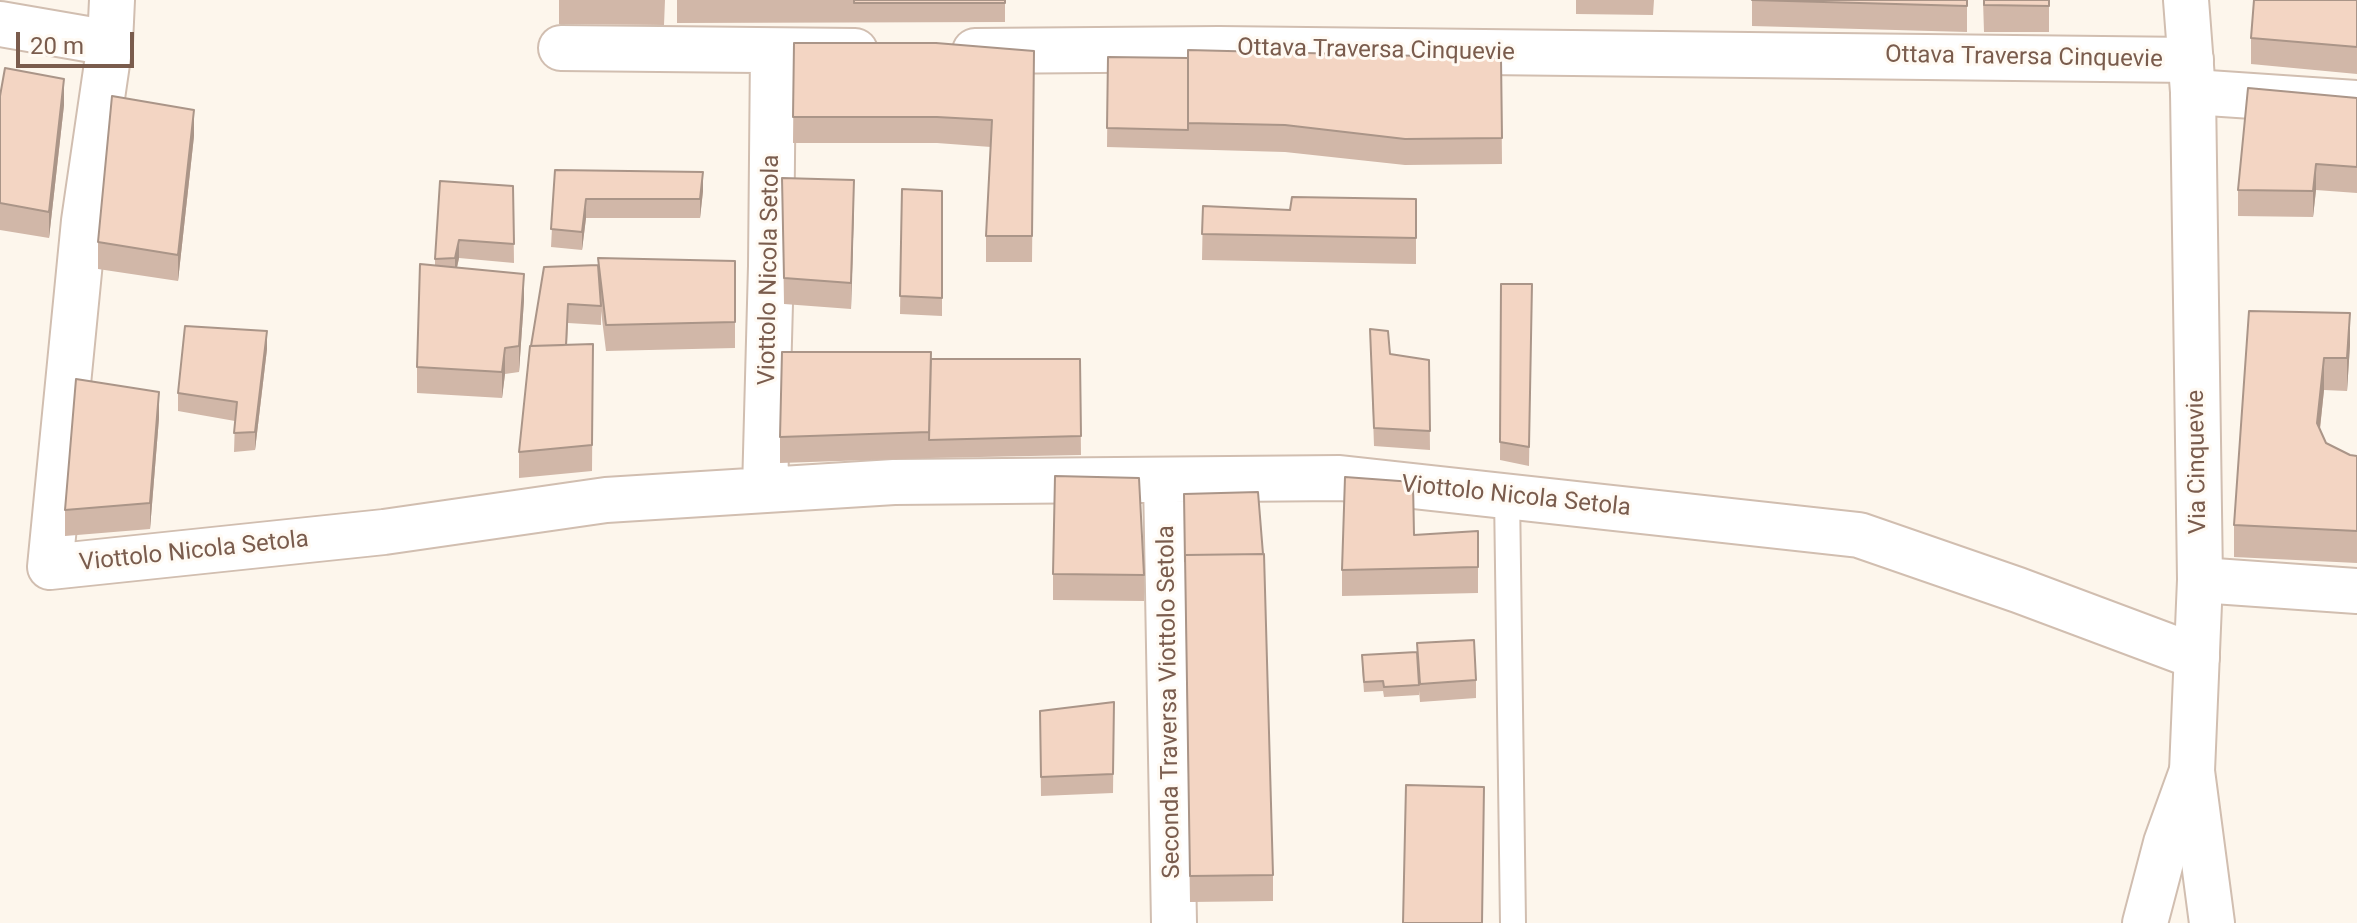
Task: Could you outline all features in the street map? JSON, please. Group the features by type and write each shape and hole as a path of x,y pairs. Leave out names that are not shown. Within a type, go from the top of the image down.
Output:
{"street":[{"name":"Viottolo Nicola Setola","path":"112,0 110,43 84,221 50,567 384,532 606,500 894,482 1340,478 1859,535 2197,657"},
{"name":"Via Cinquevie","path":"2186,0 2192,76 2200,580 2192,771 2212,923"},
{"path":"0,24 110,43"},
{"path":"561,48 896,51"},
{"name":"Ottava Traversa Cinquevie","path":"943,51 1251,49 2192,76 2357,103"},
{"name":"Viottolo Nicola Setola","path":"765,490 773,51"},
{"name":"Seconda Traversa Viottolo Setola","path":"1166,480 1174,923"},
{"path":"2200,580 2357,591"},
{"path":"2145,923 2166,843 2192,771"}],"lane":[{"path":"1507,494 1513,923"}],"building":[{"path":"854,0 1005,0 1005,3 854,3"},
{"path":"1752,0 1967,0 1967,6"},
{"path":"1984,0 2049,0 2049,6 1984,5"},
{"path":"2254,0 2357,0 2357,47 2251,38"},
{"path":"794,43 936,43 1034,51 1032,236 986,236 992,120 793,117"},
{"path":"1188,50 1501,58 1502,138 1405,139 1285,125 1188,123"},
{"path":"1108,57 1188,58 1188,130 1107,128"},
{"path":"5,68 64,79 49,212 0,203 0,96"},
{"path":"2248,88 2357,98 2357,167 2316,164 2313,191 2238,190"},
{"path":"112,96 194,110 178,255 98,242"},
{"path":"555,170 703,172 700,199 586,199 582,232 551,229"},
{"path":"782,178 854,180 851,283 784,278"},
{"path":"440,181 513,186 514,244 459,240 455,258 435,259"},
{"path":"902,189 942,191 942,298 900,296"},
{"path":"1292,197 1416,199 1416,238 1202,234 1203,206 1290,210"},
{"path":"598,258 735,261 735,322 606,325"},
{"path":"420,264 524,274 519,346 505,348 502,372 417,367"},
{"path":"598,265 601,306 568,304 566,345 531,346 544,267"},
{"path":"1501,284 1532,284 1529,447 1500,442"},
{"path":"2249,311 2350,313 2347,358 2324,358 2317,423 2326,443 2357,456 2357,531 2234,525"},
{"path":"185,326 267,331 255,432 234,433 237,402 178,393"},
{"path":"1370,329 1388,331 1390,354 1429,360 1430,431 1374,428"},
{"path":"593,344 592,445 519,452 530,346"},
{"path":"782,352 931,352 929,432 780,437"},
{"path":"931,359 1080,359 1081,436 929,440"},
{"path":"76,379 159,392 150,503 65,510"},
{"path":"1055,476 1139,478 1144,575 1053,574"},
{"path":"1345,477 1413,482 1414,535 1478,531 1478,567 1342,570"},
{"path":"1258,492 1263,554 1185,555 1185,562 1184,494"},
{"path":"1264,554 1273,875 1190,876 1185,555"},
{"path":"1474,640 1476,680 1420,684 1417,643"},
{"path":"1417,652 1419,685 1384,687 1383,681 1364,682 1362,655"},
{"path":"1114,702 1113,774 1041,777 1040,711"},
{"path":"1406,785 1484,787 1482,923 1403,923"}]}
